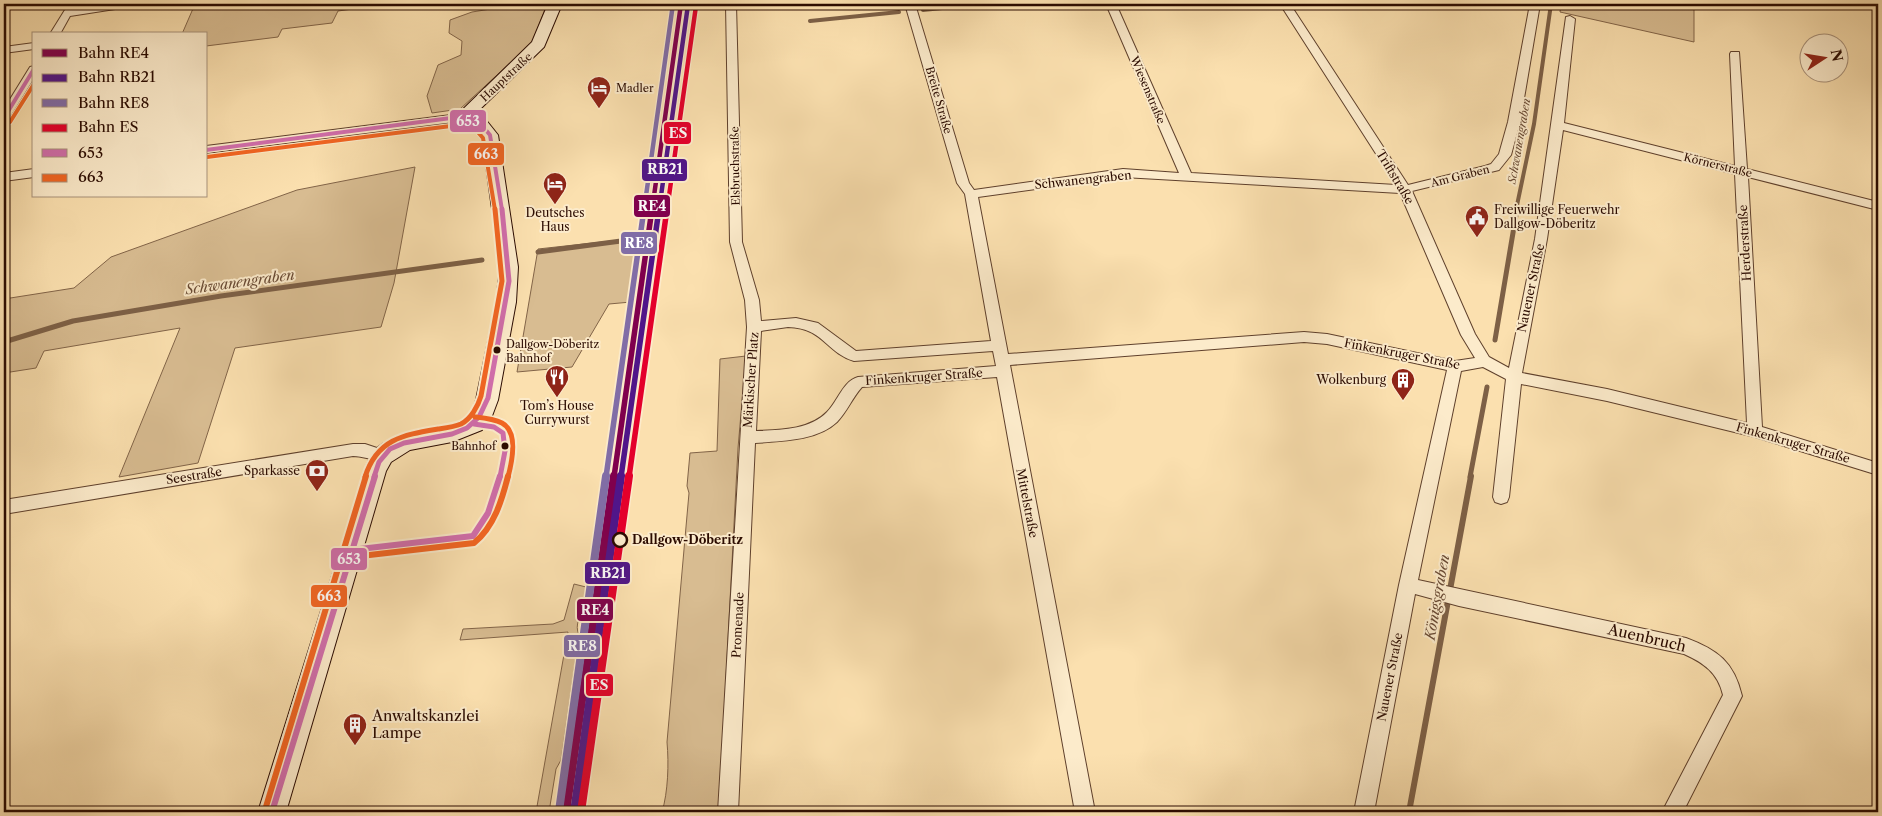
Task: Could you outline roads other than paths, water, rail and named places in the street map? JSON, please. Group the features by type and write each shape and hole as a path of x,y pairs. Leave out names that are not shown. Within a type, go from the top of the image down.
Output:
{"street":[{"path":"56,32 73,4"},
{"path":"67,14 128,4"},
{"name":"Hauptstraße","path":"462,118 540,44 555,4"},
{"name":"Elsbruchstraße","path":"731,4 736,242 752,300 754,327"},
{"name":"Breite Straße","path":"910,4 963,183 971,194"},
{"name":"Wiesenstraße","path":"1111,4 1186,176"},
{"name":"Triftstraße","path":"1285,4 1405,189 1468,335 1484,361"},
{"name":"Am Graben","path":"1405,189 1495,167 1505,155 1514,122 1535,4"},
{"name":"Nauener Straße","path":"1501,497 1514,376 1541,239 1558,125 1570,19"},
{"path":"4,50 32,46"},
{"name":"Herderstraße","path":"1735,54 1755,431"},
{"path":"4,118 8,104 32,72"},
{"path":"208,150 450,118 462,118 480,123 490,134 509,266 506,302 487,400 481,416 465,430 405,443 383,456 375,470 272,812"},
{"name":"Körnerstraße","path":"1558,125 1878,206"},
{"path":"4,177 32,173"},
{"name":"Schwanengraben","path":"971,194 1123,173 1386,190 1405,189"},
{"name":"Mittelstraße","path":"971,194 1085,812"},
{"name":"Märkischer Platz","path":"807,430 791,434 747,438 754,327 794,322 819,329"},
{"name":"Finkenkruger Straße","path":"819,329 842,351 854,356 1000,359"},
{"name":"Finkenkruger Straße","path":"807,430 824,424 833,416 848,391 858,382 1000,359 1304,337 1327,339 1455,366 1466,366 1484,361 1514,376 1607,395 1755,431 1878,469"},
{"name":"Nauener Straße","path":"1364,812 1408,585 1455,366"},
{"name":"Promenade","path":"728,812 747,438"},
{"name":"Seestraße","path":"4,507 353,450 364,450 383,456"},
{"name":"Auenbruch","path":"1408,585 1459,598 1686,646 1705,654 1718,664 1730,680 1733,696 1672,812"}],"waterway":[{"path":"923,10 980,4"},
{"name":"Schwanengraben","path":"1516,210 1534,124 1551,4"},
{"path":"810,21 899,12"},
{"name":"Schwanengraben","path":"1495,340 1517,209"},
{"name":"Schwanengraben","path":"538,252 621,241"},
{"name":"Schwanengraben","path":"4,342 73,321 221,296 482,260"},
{"name":"Königsgraben","path":"1470,477 1487,387"},
{"name":"Königsgraben","path":"1409,812 1471,476"}],"rail line":[{"name":"RE8","path":"559,811 673,4"},
{"name":"RE4","path":"566,812 681,4"},
{"name":"RB21","path":"574,812 688,5"},
{"name":"ES","path":"581,812 696,6"}],"place":[{"name":"Madler","path":"599,109"},
{"name":"Deutsches Haus","path":"555,205"},
{"name":"Freiwillige Feuerwehr Dallgow-Döberitz","path":"1477,238"},
{"name":"Dallgow-Döberitz Bahnhof","path":"497,350"},
{"name":"Tom’s House Currywurst","path":"557,398"},
{"name":"Wolkenburg","path":"1403,401"},
{"name":"Bahnhof","path":"505,446"},
{"name":"Sparkasse","path":"317,492"},
{"name":"Dallgow-Döberitz","path":"620,540"},
{"name":"Anwaltskanzlei Lampe","path":"355,746"}]}
